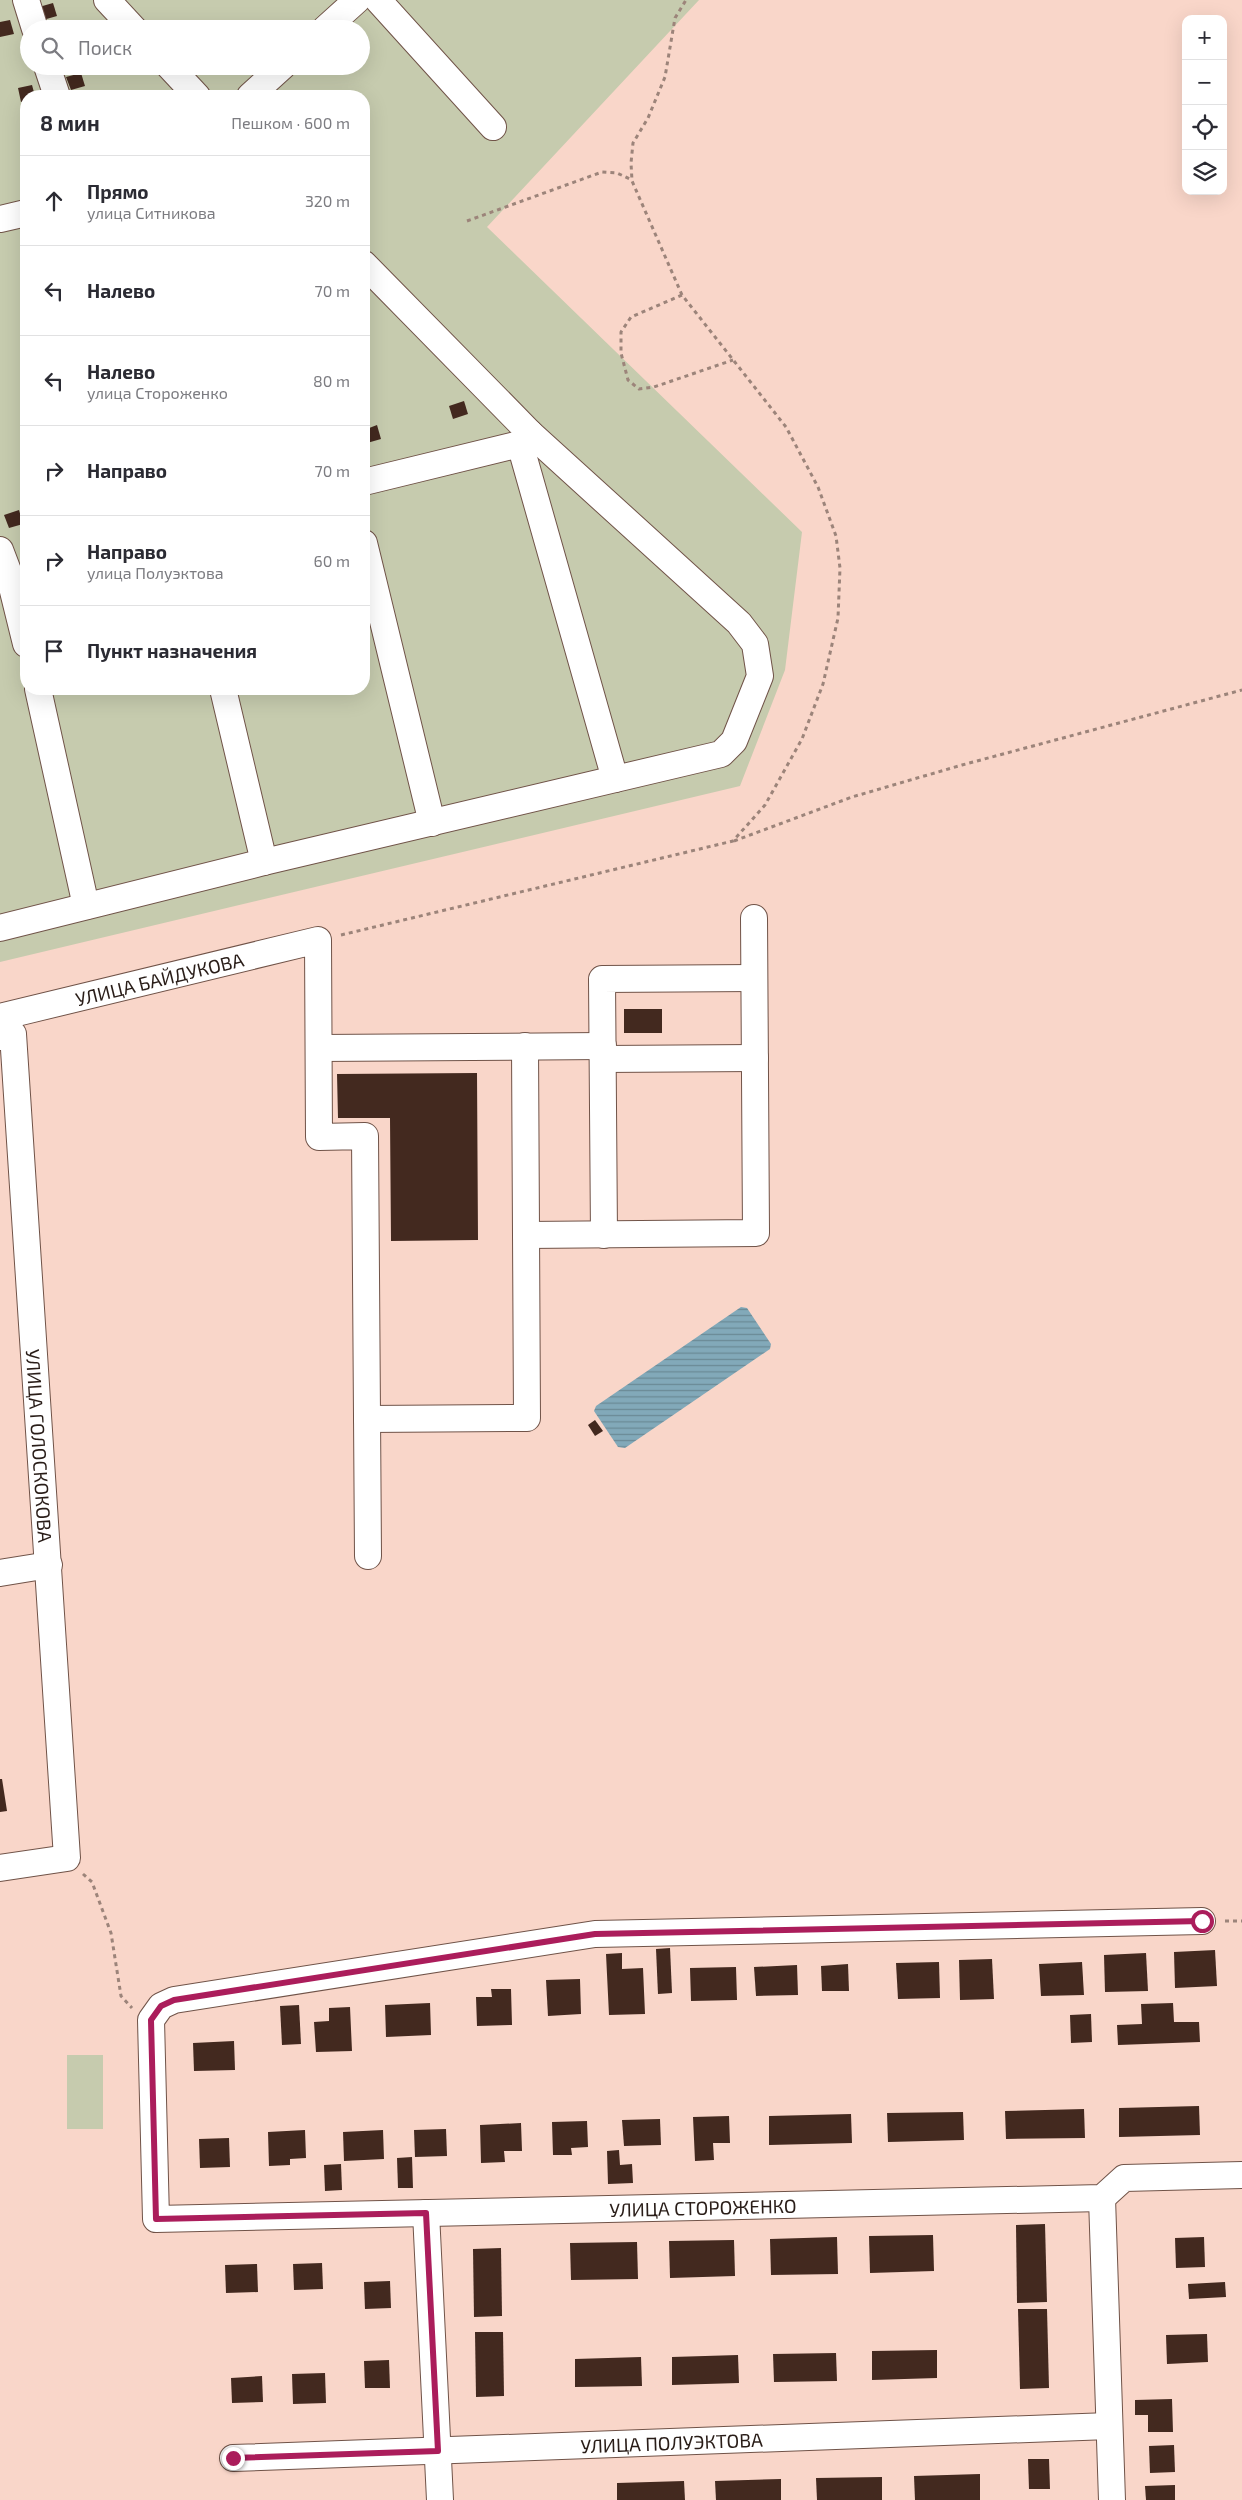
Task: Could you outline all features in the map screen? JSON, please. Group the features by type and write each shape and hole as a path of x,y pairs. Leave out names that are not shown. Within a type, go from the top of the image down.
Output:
{"street":[{"path":"26,0 32,20"},
{"path":"107,0 126,20"},
{"path":"335,20 357,0"},
{"path":"378,0 493,127"},
{"path":"50,75 54,90"},
{"path":"177,75 191,90"},
{"path":"257,90 274,75"},
{"path":"0,219 20,214"},
{"path":"0,928 264,862 721,754 734,741 760,676 755,644 739,623 525,438 370,270"},
{"path":"370,480 525,438"},
{"path":"525,438 615,779"},
{"path":"8,565 20,618"},
{"path":"370,567 432,823"},
{"path":"39,695 86,906"},
{"path":"224,695 264,862"},
{"path":"526,1235 756,1233 754,918"},
{"name":"УЛИЦА БАЙДУКОВА","path":"4,1029 318,940 319,1048"},
{"path":"604,1234 602,979 754,978"},
{"name":"УЛИЦА ГОЛОСКОКОВА","path":"4,1029 49,1565 67,1858"},
{"path":"368,1556 365,1136 319,1137 319,1048 525,1046 603,1052 755,1058"},
{"path":"367,1419 527,1418 525,1046"},
{"path":"0,1573 49,1565"},
{"path":"0,1868 67,1858"},
{"path":"151,2020 161,2006 174,2000 595,1934 1202,1921"},
{"name":"УЛИЦА СТОРОЖЕНКО","path":"151,2020 156,2219 1102,2198"},
{"path":"1112,2500 1102,2198 1124,2178 1242,2175"},
{"path":"426,2213 440,2500"},
{"name":"УЛИЦА ПОЛУЭКТОВА","path":"233,2458 1109,2426"}],"path":[{"path":"467,221 602,172 618,173 632,181"},
{"path":"682,295 631,317 621,332 621,354 628,380 639,389 654,387 733,360"},
{"path":"733,841 852,797 962,765 1242,690"},
{"path":"67,1858 92,1882 111,1933 121,1996 137,2015 151,2020"}],"green space":[{"path":"0,0 699,0 487,227 802,532 785,670 740,786 0,962"},
{"path":"67,2055 103,2055 103,2129 67,2129"}],"water":[{"path":"741,1307 747,1308 771,1344 770,1349 625,1448 618,1447 594,1411 596,1406"}],"building":[{"path":"53,3 57,16 43,20 39,7"},
{"path":"10,20 14,34 0,37 0,22"},
{"path":"82,75 85,86 71,90 66,77"},
{"path":"32,85 33,90 20,90 20,97 18,88"},
{"path":"464,401 468,414 453,419 449,406"},
{"path":"377,425 381,439 370,442 370,428"},
{"path":"19,510 20,525 9,528 4,515"},
{"path":"624,1009 662,1009 662,1033 624,1033"},
{"path":"477,1073 478,1240 391,1241 390,1118 338,1118 337,1074"},
{"path":"595,1420 603,1431 595,1436 588,1425"},
{"path":"0,1779 2,1779 7,1811 0,1812"},
{"path":"670,1948 672,1993 658,1994 656,1949"},
{"path":"1215,1950 1217,1986 1175,1988 1174,1952"},
{"path":"622,1953 622,1969 643,1968 645,2014 609,2015 606,1954"},
{"path":"1146,1953 1148,1991 1105,1992 1104,1955"},
{"path":"992,1959 994,1999 960,2000 959,1960"},
{"path":"939,1962 940,1998 898,1999 896,1963"},
{"path":"1082,1962 1084,1995 1041,1996 1039,1964"},
{"path":"848,1964 849,1991 822,1991 821,1966"},
{"path":"797,1965 798,1995 756,1996 754,1967"},
{"path":"736,1967 737,2000 691,2001 690,1968"},
{"path":"580,1979 581,2014 548,2016 546,1980"},
{"path":"491,1989 511,1989 512,2025 477,2026 476,1997 492,1997"},
{"path":"430,2003 431,2035 386,2037 385,2005"},
{"path":"1173,2003 1174,2022 1199,2022 1200,2042 1118,2045 1117,2025 1142,2024 1141,2004"},
{"path":"299,2005 301,2044 282,2045 280,2006"},
{"path":"350,2007 352,2051 316,2052 314,2022 329,2021 329,2008"},
{"path":"1091,2014 1092,2042 1071,2043 1070,2015"},
{"path":"234,2041 235,2070 194,2071 193,2043"},
{"path":"1199,2106 1200,2135 1119,2137 1119,2108"},
{"path":"1084,2109 1085,2138 1006,2139 1005,2111"},
{"path":"963,2112 964,2140 888,2142 887,2113"},
{"path":"851,2114 852,2143 769,2145 769,2116"},
{"path":"729,2116 730,2143 713,2143 714,2160 695,2161 693,2117"},
{"path":"660,2119 661,2145 624,2146 622,2120"},
{"path":"587,2121 588,2147 571,2148 572,2155 553,2155 552,2122"},
{"path":"521,2123 522,2151 504,2151 505,2162 481,2163 480,2125"},
{"path":"446,2129 447,2156 415,2157 414,2130"},
{"path":"305,2130 306,2158 290,2159 290,2165 269,2166 268,2132"},
{"path":"383,2130 384,2159 344,2161 343,2132"},
{"path":"229,2138 230,2167 200,2168 199,2139"},
{"path":"619,2150 620,2165 632,2164 633,2183 608,2184 607,2151"},
{"path":"412,2157 413,2188 398,2188 397,2158"},
{"path":"341,2164 342,2190 325,2191 324,2165"},
{"path":"1045,2224 1047,2302 1017,2303 1016,2225"},
{"path":"933,2235 934,2271 870,2273 869,2236"},
{"path":"837,2237 838,2274 771,2275 770,2239"},
{"path":"1204,2237 1205,2267 1176,2268 1175,2238"},
{"path":"734,2240 735,2276 670,2278 669,2241"},
{"path":"637,2242 638,2279 571,2280 570,2243"},
{"path":"501,2248 502,2316 474,2317 473,2249"},
{"path":"322,2263 323,2289 294,2290 293,2264"},
{"path":"257,2264 258,2292 226,2293 225,2265"},
{"path":"390,2281 391,2308 365,2309 364,2282"},
{"path":"1225,2282 1226,2297 1189,2299 1188,2284"},
{"path":"1018,2309 1047,2309 1049,2388 1020,2389"},
{"path":"475,2332 503,2332 504,2396 476,2397"},
{"path":"1207,2334 1208,2362 1167,2364 1166,2335"},
{"path":"937,2350 937,2378 872,2380 872,2351"},
{"path":"836,2353 837,2381 774,2382 773,2354"},
{"path":"738,2355 739,2383 672,2385 672,2357"},
{"path":"641,2357 642,2386 575,2387 575,2359"},
{"path":"389,2360 390,2388 365,2388 364,2361"},
{"path":"325,2373 326,2403 293,2404 292,2374"},
{"path":"262,2376 263,2402 232,2403 231,2378"},
{"path":"1172,2399 1173,2432 1148,2432 1148,2415 1135,2415 1135,2400"},
{"path":"1174,2445 1175,2472 1150,2473 1149,2446"},
{"path":"1028,2459 1049,2459 1050,2489 1029,2489"},
{"path":"980,2474 980,2500 915,2500 914,2476"},
{"path":"882,2477 882,2500 817,2500 816,2478"},
{"path":"781,2479 781,2500 716,2500 715,2481"},
{"path":"684,2481 685,2500 617,2500 617,2483"},
{"path":"1175,2485 1175,2500 1146,2500 1145,2486"}],"route":[{"path":"233,2458 438,2451 426,2213 156,2219 151,2020 161,2006 174,2000 595,1934 1202,1921"}]}
